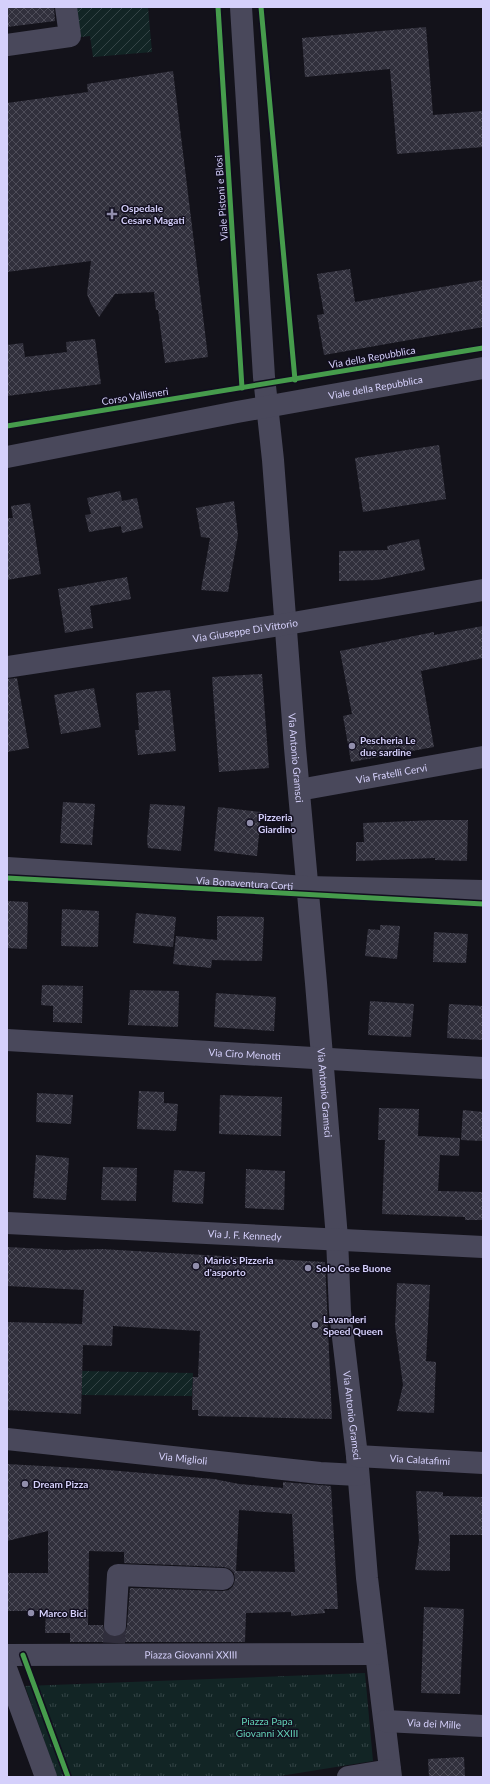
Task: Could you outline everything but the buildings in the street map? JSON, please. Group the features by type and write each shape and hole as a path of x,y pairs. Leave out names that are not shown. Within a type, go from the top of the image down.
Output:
{"street":[{"path":"7,45 70,36 66,7"},
{"path":"7,457 267,407 241,7"},
{"name":"Viale della Repubblica","path":"267,407 483,368"},
{"name":"Via Antonio Gramsci","path":"267,407 287,624 299,790 337,1238 340,1312 358,1466 376,1654 390,1774"},
{"name":"Via Giuseppe Di Vittorio","path":"7,667 287,624 483,590"},
{"name":"Via Fratelli Cervi","path":"299,790 483,757"},
{"name":"Via Bonaventura Corti","path":"7,868 307,887 483,891"},
{"name":"Via Ciro Menotti","path":"7,1040 483,1068"},
{"name":"Via J. F. Kennedy","path":"7,1223 337,1238 483,1247"},
{"name":"Via Miglioli","path":"7,1439 320,1473 358,1466"},
{"name":"Via Calatafimi","path":"358,1466 483,1463"},
{"path":"115,1641 118,1575 223,1580"},
{"name":"Piazza Giovanni XXIII","path":"7,1655 115,1641 376,1654"},
{"path":"7,1671 13,1702 46,1777"},
{"name":"Via dei Mille","path":"385,1721 483,1726"},
{"path":"348,1777 390,1774"}],"green space":[{"path":"76,7 148,7 152,52 93,57 90,36 81,37"},
{"path":"82,1371 193,1373 192,1396 82,1395"},
{"name":"Piazza Papa Giovanni XXIII","path":"365,1673 373,1761 274,1777 57,1777 25,1686"}],"tunnel":[{"path":"114,1643 115,1625"}],"cycle path":[{"name":"Viale Pistoni e Blosi","path":"218,7 242,388"},
{"path":"261,7 295,380"},
{"name":"Via della Repubblica","path":"7,426 483,348"},
{"path":"7,878 483,904"},
{"path":"23,1655 68,1777"}],"place":[{"name":"Ospedale Cesare Magati","path":"112,214"},
{"name":"Pescheria Le due sardine","path":"352,746"},
{"name":"Pizzeria Giardino","path":"250,823"},
{"name":"Mario's Pizzeria d'asporto","path":"196,1266"},
{"name":"Solo Cose Buone","path":"308,1268"},
{"name":"Lavanderi Speed Queen","path":"315,1325"},
{"name":"Dream Pizza","path":"25,1484"},
{"name":"Marco Bici","path":"31,1613"}]}
